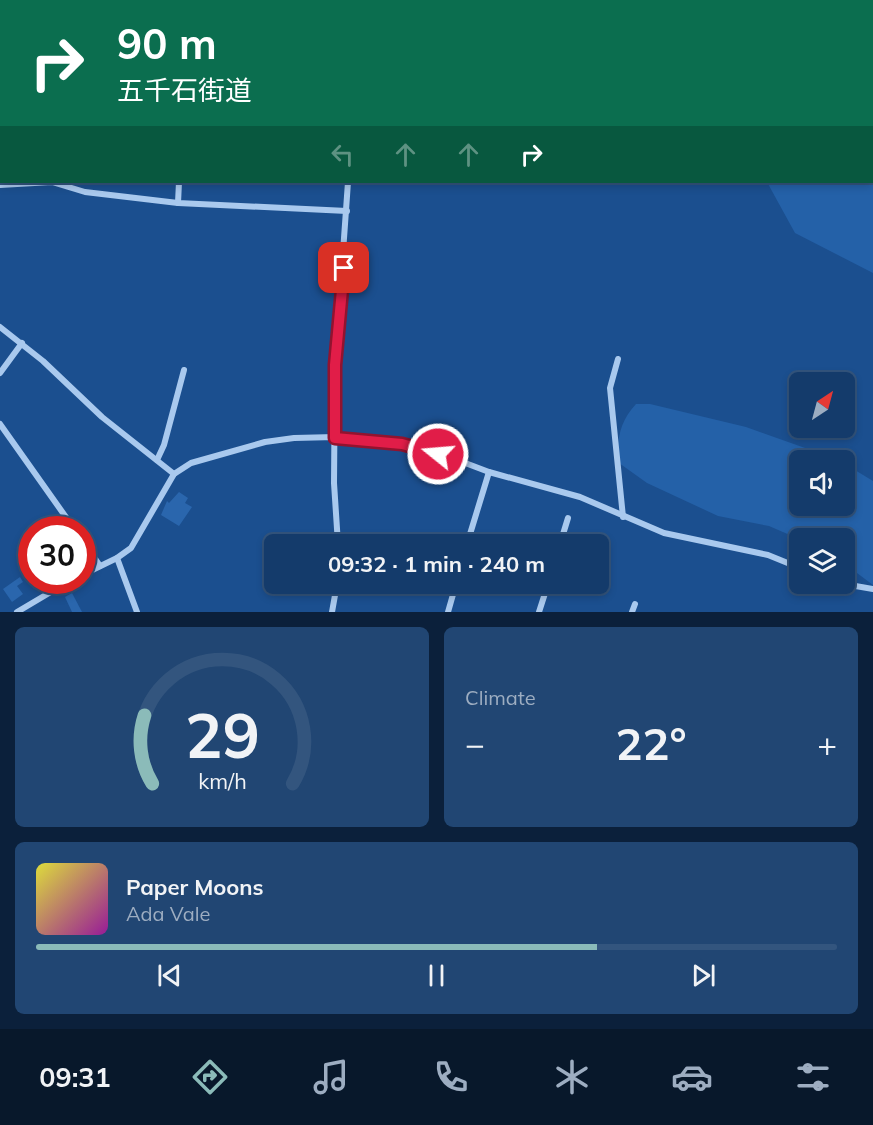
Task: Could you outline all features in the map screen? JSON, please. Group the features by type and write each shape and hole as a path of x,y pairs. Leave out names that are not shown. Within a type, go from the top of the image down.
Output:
{"street":[{"path":"0,185 35,183"},
{"path":"55,183 85,192 178,203 347,211"},
{"path":"178,203 180,183"},
{"path":"338,534 335,365 348,183"},
{"path":"0,327 22,343 102,417 174,474"},
{"path":"0,373 22,343"},
{"path":"618,358 610,388 623,517"},
{"path":"157,460 164,445 184,370"},
{"path":"0,424 65,516"},
{"path":"96,568 117,558 130,548 174,474 191,464 265,442 294,438 335,438 423,447 489,472 580,497 623,517 684,539 768,555 789,564"},
{"path":"470,534 489,472"},
{"path":"563,534 568,519"},
{"path":"117,558 137,612"},
{"path":"96,560 100,566"},
{"path":"855,586 873,589"},
{"path":"17,612 47,594"},
{"path":"332,612 335,594"},
{"path":"448,612 453,594"},
{"path":"539,612 545,594"},
{"path":"632,612 635,604"}],"shaded area":[{"path":"768,183 873,183 873,273 795,233"},
{"path":"636,404 650,404 746,427 811,450 789,450 789,516 855,516 855,470 873,481 873,585 855,572 855,528 789,528 789,535 769,526 718,516 647,483 619,463 620,431"}],"building":[{"path":"179,492 188,498 185,503 192,507 179,526 161,515 167,501 169,503"},
{"path":"18,578 18,594 23,594 12,602 3,589"},
{"path":"73,594 82,612 72,612 65,597"}],"route":[{"path":"344,268 335,365 335,438 423,447 438,454"}]}
